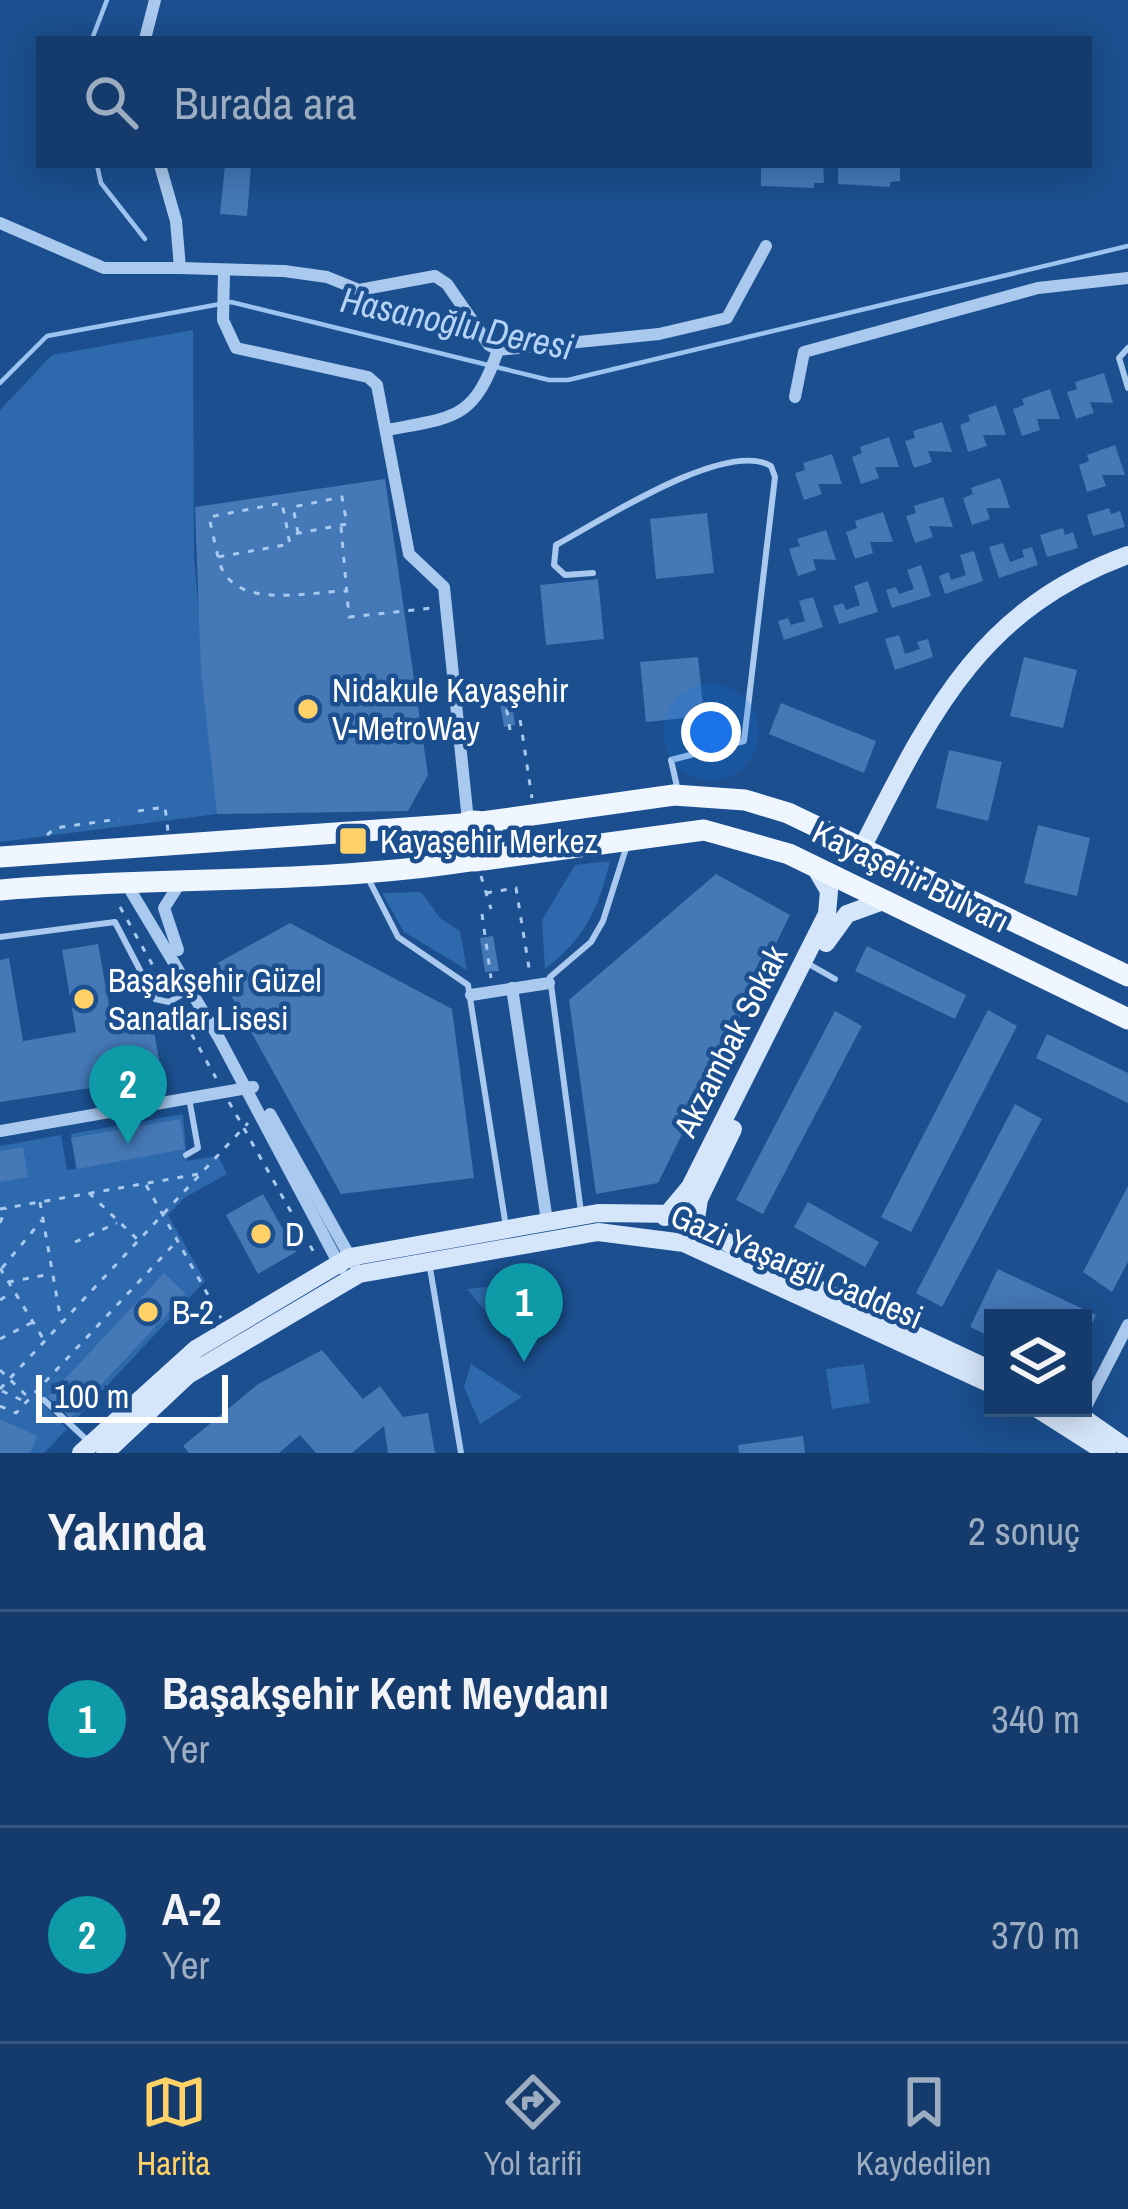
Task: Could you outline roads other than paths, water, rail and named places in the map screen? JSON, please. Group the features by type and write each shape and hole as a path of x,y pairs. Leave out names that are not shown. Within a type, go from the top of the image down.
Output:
{"main road":[{"name":"Kayaşehir Bulvarı","path":"0,857 170,842 376,834 669,795 767,805 1128,976"},
{"path":"641,832 644,803 669,795"},
{"path":"470,823 494,838 492,852 476,860 453,842 470,823"},
{"name":"Kayaşehir Bulvarı","path":"0,890 123,880 368,876 641,832 718,832 760,842 815,867 1128,1019"}],"street":[{"path":"146,36 155,0"},
{"path":"161,168 176,221 180,268"},
{"path":"0,223 104,268 284,271 327,277 359,290 435,276 447,284 489,346 494,362 480,397 454,417 387,430"},
{"path":"494,362 727,318 766,245"},
{"path":"224,273 223,320 236,348 368,377 377,385 409,554 443,587 470,823"},
{"path":"795,397 804,352 1038,288 1128,278"},
{"path":"862,848 931,714 965,665 1023,610 1062,584 1128,555"},
{"name":"Akzambak Sokak","path":"684,1243 694,1235 699,1199 809,964 830,904 815,867"},
{"path":"186,879 165,901 165,921 348,1269"},
{"path":"123,880 140,900 251,1087 259,1111 348,1269"},
{"name":"Akzambak Sokak","path":"660,1236 661,1224 672,1213 809,964 837,924 854,910 883,901"},
{"path":"471,995 549,983"},
{"path":"512,988 547,1221"},
{"path":"0,1131 251,1087"},
{"path":"672,1213 943,1355 984,1368"},
{"name":"Gazi Yaşargil Caddesi","path":"92,1450 188,1375 348,1269 429,1259 583,1225 672,1213"},
{"name":"Gazi Yaşargil Caddesi","path":"92,1450 222,1323 348,1269 506,1227 547,1221 684,1243 943,1355 984,1380"},
{"path":"1075,1418 1128,1325"},
{"path":"1075,1418 1127,1450"},
{"path":"1075,1418 1107,1453"}],"lane":[{"path":"1128,348 1120,358 1128,388"},
{"path":"593,573 565,575 554,565 556,544 706,467 760,459 772,466 775,477 744,741 671,760 669,795"},
{"path":"583,1225 549,983 553,973 591,942 604,921 641,832"},
{"path":"368,876 398,937 466,983 471,995 506,1227"},
{"path":"0,937 115,922 132,947 150,993 161,1002 191,989"},
{"path":"809,964 835,979"},
{"path":"186,1155 198,1150 189,1098"},
{"path":"429,1259 461,1453"},
{"path":"44,1400 92,1450"}],"waterway":[{"path":"93,36 107,0"},
{"path":"98,168 101,183 145,239"},
{"name":"Hasanoğlu Deresi","path":"0,383 47,336 231,302 549,380 568,380 1128,246"}],"place":[{"name":"Nidakule Kayaşehir V-MetroWay","path":"308,709"},
{"name":"Kayaşehir Merkez","path":"353,841"},
{"name":"Başakşehir Güzel Sanatlar Lisesi","path":"84,999"},
{"name":"A-2","path":"128,1144"},
{"name":"D","path":"261,1234"},
{"name":"B-2","path":"148,1312"},
{"name":"Başakşehir Kent Meydanı","path":"524,1362"}]}
